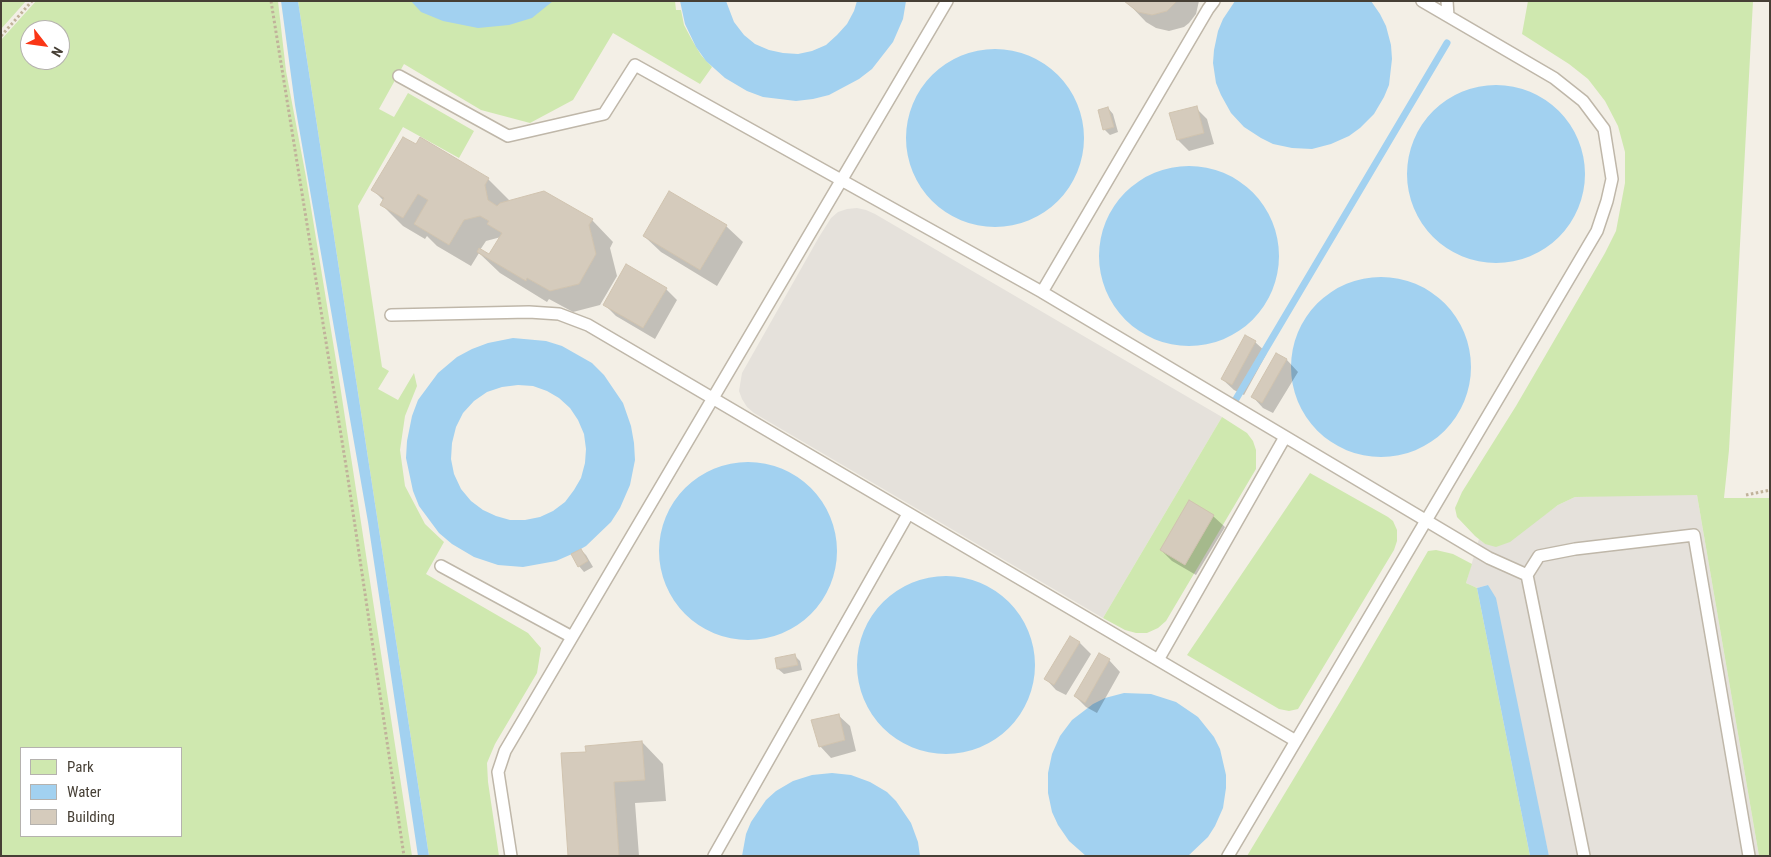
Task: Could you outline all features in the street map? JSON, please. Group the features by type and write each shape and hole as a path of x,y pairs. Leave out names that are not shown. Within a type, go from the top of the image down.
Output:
{"lane":[{"path":"511,856 498,772 504,751 947,1"},
{"path":"1042,292 1214,1"},
{"path":"1228,856 1597,231 1612,179 1604,130 1583,101 1554,78 1422,1"},
{"path":"1447,1 1448,16"},
{"path":"399,76 508,136 604,114 635,65 1042,292 1489,558 1527,575"},
{"path":"391,315 529,312 559,314 588,325 1296,741"},
{"path":"1158,660 1285,437"},
{"path":"714,856 908,514"},
{"path":"1584,856 1527,575 1539,556 1575,549 1694,535 1749,856"},
{"path":"441,566 572,637"}],"path":[{"path":"1,36 32,1"},
{"path":"271,1 347,472 404,856"},
{"path":"1746,495 1770,490"}],"shaded area":[{"path":"857,208 875,214 1222,417 1103,618 754,413 742,399 739,391 742,373 819,237 831,218 838,212"},
{"path":"1697,495 1759,856 1549,856 1488,585 1477,588 1466,583 1479,539 1485,544 1540,518 1558,505 1575,497"}],"green space":[{"path":"1,1 26,1 1,29"},
{"path":"36,1 278,1 286,71 306,177 340,385 412,856 1,856 1,40"},
{"path":"298,1 675,1 676,10 681,10 684,25 692,40 701,55 712,67 700,84 613,33 573,100 530,123 481,110 404,64 379,109 394,117 408,93 474,131 459,158 403,127 358,206 382,367 389,371 378,389 398,400 414,373 417,386 405,416 400,450 405,486 425,524 444,542 426,574 528,633 541,648 537,673 495,744 487,763 499,856 429,856"},
{"path":"1528,1 1753,1 1729,450 1724,498 1770,498 1770,856 1759,856 1697,495 1575,497 1558,505 1510,542 1496,547 1485,544 1457,517 1455,508 1462,492 1516,406 1605,253 1616,231 1625,183 1625,152 1618,126 1605,101 1588,79 1569,64 1522,34"},
{"path":"1222,417 1247,433 1253,441 1256,450 1256,469 1166,621 1158,628 1147,633 1125,630 1103,618"},
{"path":"1310,473 1388,517 1393,521 1397,530 1397,541 1394,550 1298,709 1289,711 1279,709 1187,655"},
{"path":"1436,550 1453,554 1472,564 1466,583 1477,588 1530,856 1247,856 1428,551"}],"water":[{"path":"281,1 298,1 429,856 418,856 368,522 295,105"},
{"path":"411,1 553,1 532,18 509,25 478,28 443,21 421,12"},
{"path":"680,1 726,1 734,22 744,35 755,44 769,50 798,54 826,45 847,24 857,1 906,1 903,19 893,42 872,69 859,79 829,95 796,101 763,97 747,91 725,78 706,61 696,47 685,24"},
{"path":"1235,1 1371,1 1386,26 1391,45 1392,59 1389,85 1374,114 1349,136 1331,144 1312,149 1292,148 1273,144 1244,127 1231,113 1221,95 1216,83 1213,63 1218,31 1223,19"},
{"path":"986,49 1004,49 1037,59 1052,69 1064,81 1074,96 1080,112 1084,138 1080,164 1074,180 1064,195 1052,207 1037,217 1021,223 1004,227 986,227 953,217 938,207 926,195 916,180 910,164 906,147 906,129 916,96 926,81 938,69 953,59 969,53"},
{"path":"1487,85 1505,85 1538,95 1553,105 1565,117 1575,132 1581,148 1585,174 1581,200 1575,216 1565,231 1553,243 1538,253 1522,259 1505,263 1487,263 1454,253 1439,243 1427,231 1417,216 1411,200 1407,183 1407,165 1417,132 1427,117 1439,105 1454,95 1470,89"},
{"path":"1198,166 1207,167 1232,176 1253,192 1269,213 1278,238 1278,274 1269,299 1253,320 1232,336 1224,339 1207,345 1180,346 1171,345 1146,336 1119,313 1109,299 1100,274 1099,247 1100,238 1109,213 1132,186 1146,176 1171,167"},
{"path":"1372,277 1390,277 1415,284 1431,292 1445,303 1456,317 1464,333 1471,358 1471,376 1464,401 1456,417 1445,431 1431,442 1407,453 1390,457 1372,457 1355,453 1331,442 1311,424 1295,393 1291,376 1291,358 1295,341 1306,317 1324,297 1355,281"},
{"path":"513,338 546,341 562,346 592,363 604,375 623,403 631,426 635,460 630,485 620,508 611,522 586,546 556,561 523,567 498,565 474,557 452,544 439,533 419,506 413,491 406,458 412,416 418,400 438,373 457,357 488,343","holes":["533,386 559,398 570,408 584,434 585,463 581,478 565,502 553,511 540,517 510,520 483,510 471,501 461,489 454,474 451,459 452,443 456,427 463,413 474,401 487,392 502,387"]},
{"path":"739,462 757,462 790,472 805,482 817,494 827,509 833,525 837,551 833,577 827,593 817,608 805,620 790,630 774,636 757,640 739,640 706,630 691,620 679,608 669,593 663,577 659,560 659,542 669,509 679,494 691,482 706,472 722,466"},
{"path":"937,576 955,576 980,583 995,591 1009,602 1020,616 1028,631 1035,656 1035,674 1028,699 1020,714 1009,728 995,739 972,750 955,754 937,754 920,750 904,743 890,734 877,721 861,691 857,674 857,656 861,639 868,623 877,609 890,596 920,580"},
{"path":"1488,585 1496,598 1549,856 1530,856 1477,588"},
{"path":"1124,693 1151,694 1176,702 1198,717 1214,737 1220,749 1226,775 1223,808 1208,837 1188,856 1086,856 1069,841 1052,812 1048,793 1048,773 1052,754 1060,736 1072,720 1093,704 1105,698"},
{"path":"832,773 851,775 870,782 887,792 896,801 911,823 918,842 920,856 742,856 746,834 751,822 766,800 776,791 793,781 812,775"}],"building":[{"path":"1124,1 1177,1 1167,11 1152,15 1138,12"},
{"path":"1197,106 1204,133 1177,140 1169,113"},
{"path":"1108,107 1114,127 1103,130 1098,110"},
{"path":"403,137 416,144 420,137 489,178 485,185 488,200 497,206 500,203 544,191 593,219 589,225 596,254 579,284 550,291 527,278 526,281 477,252 479,248 489,254 502,233 487,224 489,221 480,216 464,220 449,245 414,224 428,200 418,194 403,218 380,205 384,198 371,190"},
{"path":"669,191 727,225 700,270 643,236"},
{"path":"626,264 667,288 643,328 603,305"},
{"path":"1245,335 1256,341 1232,385 1221,379"},
{"path":"1276,353 1287,359 1262,403 1251,397"},
{"path":"1189,500 1214,515 1185,565 1160,550"},
{"path":"581,549 588,561 578,567 571,554"},
{"path":"1070,636 1080,642 1054,685 1044,679"},
{"path":"1099,653 1110,659 1085,703 1074,696"},
{"path":"795,654 798,665 777,669 775,658"},
{"path":"839,714 845,740 819,747 811,720"},
{"path":"642,741 645,780 614,782 619,856 568,856 561,753 586,752 585,746"}],"waterway":[{"path":"1236,399 1447,43"}]}
